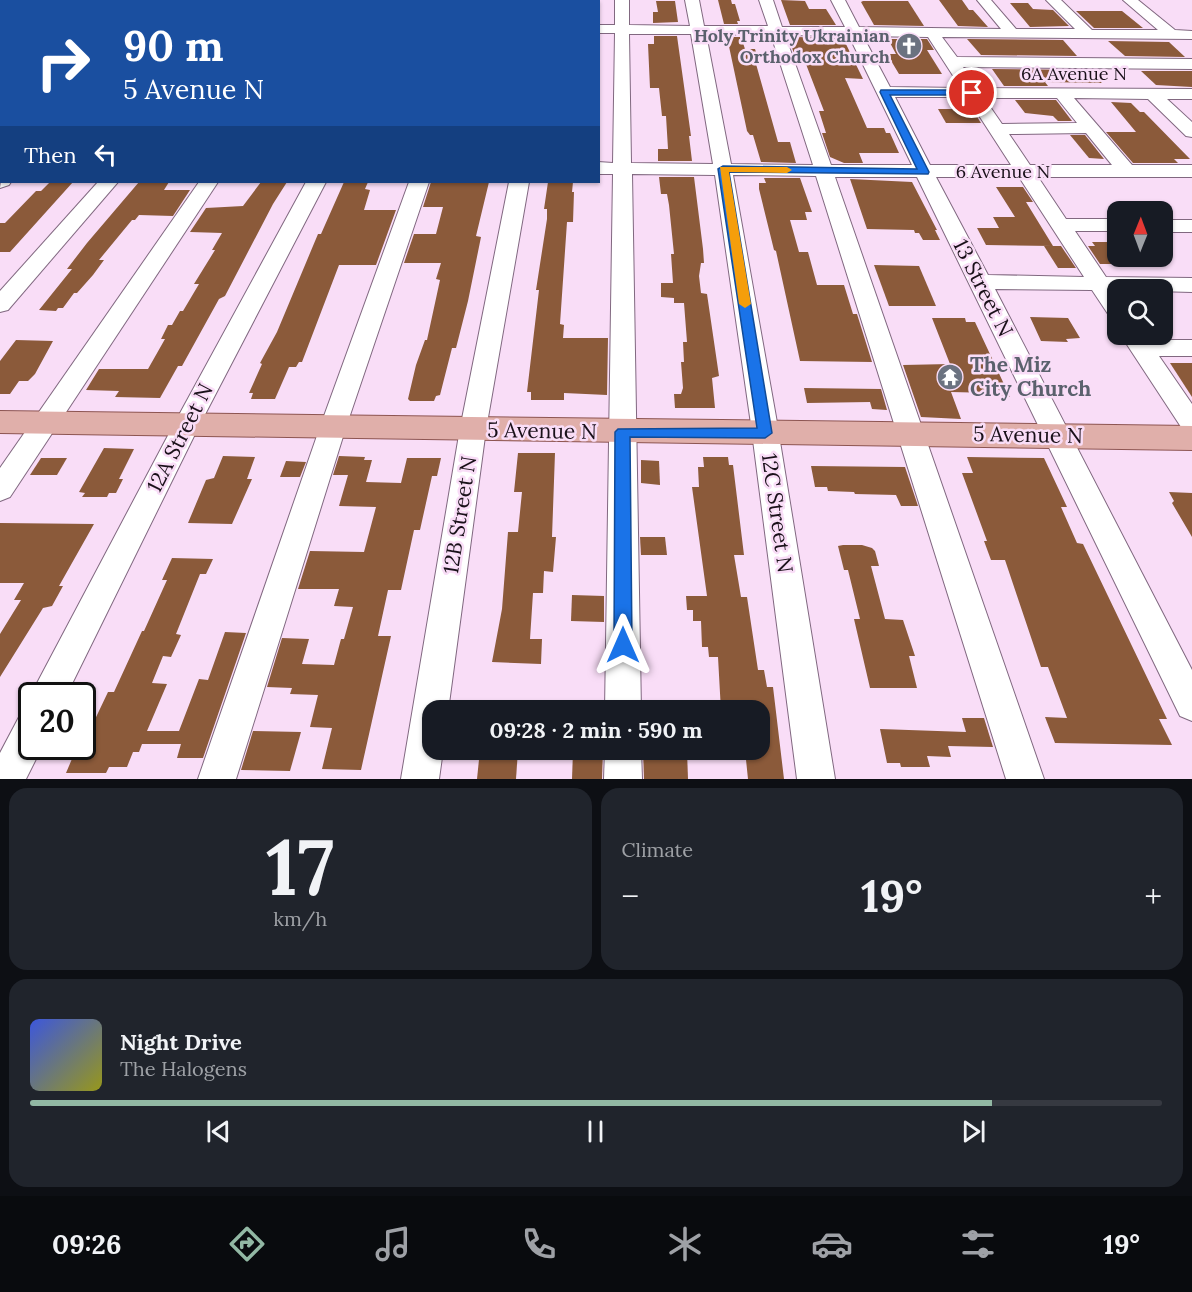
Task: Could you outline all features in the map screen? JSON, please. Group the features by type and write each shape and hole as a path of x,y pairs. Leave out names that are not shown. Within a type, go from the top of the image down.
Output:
{"main road":[{"name":"5 Avenue N","path":"0,422 1192,438"}],"street":[{"path":"622,0 611,29 611,168 623,432 623,700"},
{"name":"12C Street N","path":"692,0 723,169 816,779"},
{"path":"766,0 825,171 909,433 1025,779"},
{"name":"13 Street N","path":"838,0 1192,705"},
{"path":"984,0 1012,33"},
{"path":"1053,0 1102,64 1131,94"},
{"path":"1130,0 1172,35"},
{"path":"611,29 1192,35"},
{"path":"932,32 1107,296"},
{"path":"950,62 1192,64"},
{"name":"6A Avenue N","path":"884,92 1192,94"},
{"path":"1061,93 1127,171"},
{"path":"1153,94 1192,132"},
{"path":"998,129 1091,128"},
{"name":"6 Avenue N","path":"611,168 924,172 1192,171"},
{"path":"0,305 107,183"},
{"path":"0,490 207,183"},
{"name":"12A Street N","path":"55,682 186,426 315,183"},
{"path":"217,779 333,427 419,183"},
{"name":"12B Street N","path":"420,779 473,429 519,183"},
{"path":"1061,225 1107,225"},
{"path":"1173,226 1192,226"},
{"path":"980,282 1192,285"},
{"path":"1140,345 1192,424"},
{"path":"1168,345 1192,348"},
{"path":"6,779 18,756"},
{"path":"623,760 623,779"}],"building":[{"path":"718,0 731,0 732,4 735,4 740,21 737,21 738,24 724,24"},
{"path":"781,0 805,1 809,9 826,9 836,25 790,25"},
{"path":"939,0 962,0 969,10 973,10 988,27 958,26"},
{"path":"656,1 675,1 678,22 653,23 653,12 658,12"},
{"path":"908,1 924,26 874,25 861,2"},
{"path":"1010,3 1028,3 1033,9 1053,10 1069,26 1030,27"},
{"path":"1076,11 1122,11 1143,28 1094,28"},
{"path":"654,36 677,36 691,136 689,136 692,161 658,161 658,149 668,149 666,116 662,116 659,88 650,88 648,44 654,44"},
{"path":"727,37 741,37 745,49 755,49 760,64 756,64 778,142 790,142 796,163 761,162 753,135 747,131"},
{"path":"795,37 843,38 863,79 845,78 867,128 884,128 886,133 890,133 899,153 859,153 863,163 844,163 830,157 822,133 826,133 819,111 824,111 804,59 796,58 790,43 797,43"},
{"path":"888,39 927,39 934,50 927,50 942,74 899,74 887,54 896,54"},
{"path":"967,39 1063,40 1077,56 981,55"},
{"path":"1108,41 1169,42 1185,57 1125,56"},
{"path":"992,69 1090,70 1102,83 1045,82 1048,86 1004,86"},
{"path":"1141,71 1192,71 1192,87 1156,85"},
{"path":"1015,100 1056,100 1072,121 1058,121 1053,116 1025,113"},
{"path":"1111,102 1131,103 1140,112 1144,112 1190,159 1174,159 1178,163 1133,163 1106,132 1136,132"},
{"path":"938,109 972,109 981,123 946,123"},
{"path":"1070,135 1085,135 1104,159 1089,158"},
{"path":"659,177 694,177 704,263 701,263 699,276 701,293 707,294 719,376 712,378 715,408 675,408 674,394 681,394 683,388 681,362 684,362 683,342 687,342 684,303 674,303 674,298 661,297 661,283 673,283 671,254 674,254 667,194 661,194"},
{"path":"764,178 800,178 812,212 805,212 807,220 790,220 799,252 808,252 817,285 844,285 853,314 857,314 872,362 800,361 776,251 759,189 759,183 766,183"},
{"path":"850,179 912,182 940,240 923,240 914,230 867,229"},
{"path":"49,183 72,183 10,252 0,252 0,223 5,223 36,191 41,191"},
{"path":"138,183 168,183 164,190 190,190 173,216 139,215 132,220 99,260 104,260 93,275 77,293 74,293 63,308 58,308 56,311 39,310 72,269 67,269"},
{"path":"260,183 286,183 225,296 219,299 182,366 178,366 160,398 115,397 119,391 86,390 99,369 148,369 165,339 161,339 168,325 172,325 180,311 183,311 199,284 194,284 215,250 212,250 222,233 190,232 206,208 243,206"},
{"path":"344,183 368,183 365,189 370,190 364,210 396,210 376,265 339,265 302,362 299,362 296,367 289,367 275,399 251,399 253,393 249,393 262,364 260,363 277,332 318,234 321,234"},
{"path":"431,183 489,183 476,236 481,237 468,301 456,348 452,348 440,395 436,396 434,401 410,401 408,399 416,365 425,340 427,340 440,280 436,279 441,263 404,263 414,234 436,234 443,207 423,207"},
{"path":"548,183 573,183 573,222 567,222 560,324 564,325 563,338 608,338 607,395 564,393 564,400 531,400 531,392 527,392 539,290 536,290 547,219 547,209 544,209"},
{"path":"996,187 1023,187 1033,202 1026,202 1053,246 986,245 977,228 999,228 993,217 1015,217"},
{"path":"1092,242 1107,242 1107,264 1100,264 1088,246 1095,246"},
{"path":"1044,246 1061,246 1076,268 1058,268"},
{"path":"874,265 919,266 936,306 889,306"},
{"path":"1030,317 1068,318 1080,338 1066,339 1068,342 1041,341"},
{"path":"932,318 965,318 966,322 975,322 1010,397 995,397 993,393 951,392 961,419 921,417 903,365 950,364"},
{"path":"16,340 53,341 35,374 28,381 19,381 10,394 0,394 0,361"},
{"path":"1170,363 1192,363 1192,397"},
{"path":"804,388 881,389 887,410 872,409 870,402 807,403"},
{"path":"104,448 134,449 119,479 123,479 116,493 109,493 107,497 82,497 85,493 79,492"},
{"path":"518,453 555,453 552,537 556,537 553,572 544,571 543,593 533,593 530,639 542,639 541,664 492,662 502,609 508,532 518,532 522,492 514,492"},
{"path":"223,456 255,457 247,479 252,479 232,524 188,523 206,480 214,478"},
{"path":"339,456 365,457 364,460 372,460 366,482 401,483 407,458 441,458 437,476 432,476 420,530 414,530 401,590 388,590 378,636 391,636 361,770 322,769 332,728 310,727 318,695 290,694 292,688 267,687 282,638 309,639 302,664 334,665 341,639 344,639 353,607 334,606 339,589 298,589 310,551 364,552 376,507 339,506 348,475 333,475"},
{"path":"703,457 728,457 729,465 733,465 744,555 734,555 741,597 747,597 758,670 764,670 767,687 773,687 784,779 748,779 746,760 770,760 770,700 720,700 718,657 709,657 708,647 702,647 701,621 693,621 693,610 687,610 686,596 707,596 692,487 699,487 698,467 704,467"},
{"path":"967,457 1044,458 1067,507 1061,507 1077,543 1083,544 1167,719 1159,719 1172,745 1055,743 1045,717 1067,718 1048,667 1041,667 1005,560 991,560 984,541 987,541 962,473 973,473"},
{"path":"41,458 67,458 57,475 30,475"},
{"path":"641,460 659,461 660,485 641,483"},
{"path":"286,461 306,462 300,477 280,477"},
{"path":"811,466 905,467 918,506 901,506 896,495 855,494 854,492 828,491 827,487 815,487"},
{"path":"1169,492 1192,493 1192,537 1172,503 1174,501"},
{"path":"0,523 94,524 59,586 63,586 52,606 43,608 0,677 0,634 21,600 14,600 24,583 0,583"},
{"path":"640,537 665,537 667,555 641,555"},
{"path":"862,545 875,551 879,566 871,566 885,619 903,620 915,656 909,656 917,688 870,688 854,619 860,619 848,570 844,570 838,546"},
{"path":"172,558 213,559 206,574 200,574 176,634 181,635 171,657 163,656 152,683 167,684 147,731 179,731 199,679 208,680 225,632 246,633 203,758 177,758 181,744 142,744 139,752 133,752 127,767 109,767 106,773 66,773 72,760 96,760 96,717 108,692 114,692 144,631 167,580 162,580"},
{"path":"572,595 604,596 604,622 571,621"},
{"path":"962,718 984,718 993,747 948,746 951,757 927,756 930,767 901,767 900,763 887,763 880,729 966,732"},
{"path":"253,731 301,732 290,771 241,770"},
{"path":"479,760 517,760 516,779 477,779"},
{"path":"573,760 603,760 602,779 572,779"},
{"path":"643,760 687,760 688,779 644,779"}],"slow traffic":[{"path":"745,304 723,169 787,170"}],"place":[{"name":"Holy Trinity Ukrainian Orthodox Church","path":"909,46"},
{"name":"The Miz City Church","path":"950,377"}],"route":[{"path":"623,645 623,432 765,433 723,169 924,172 884,92 972,93"}]}
